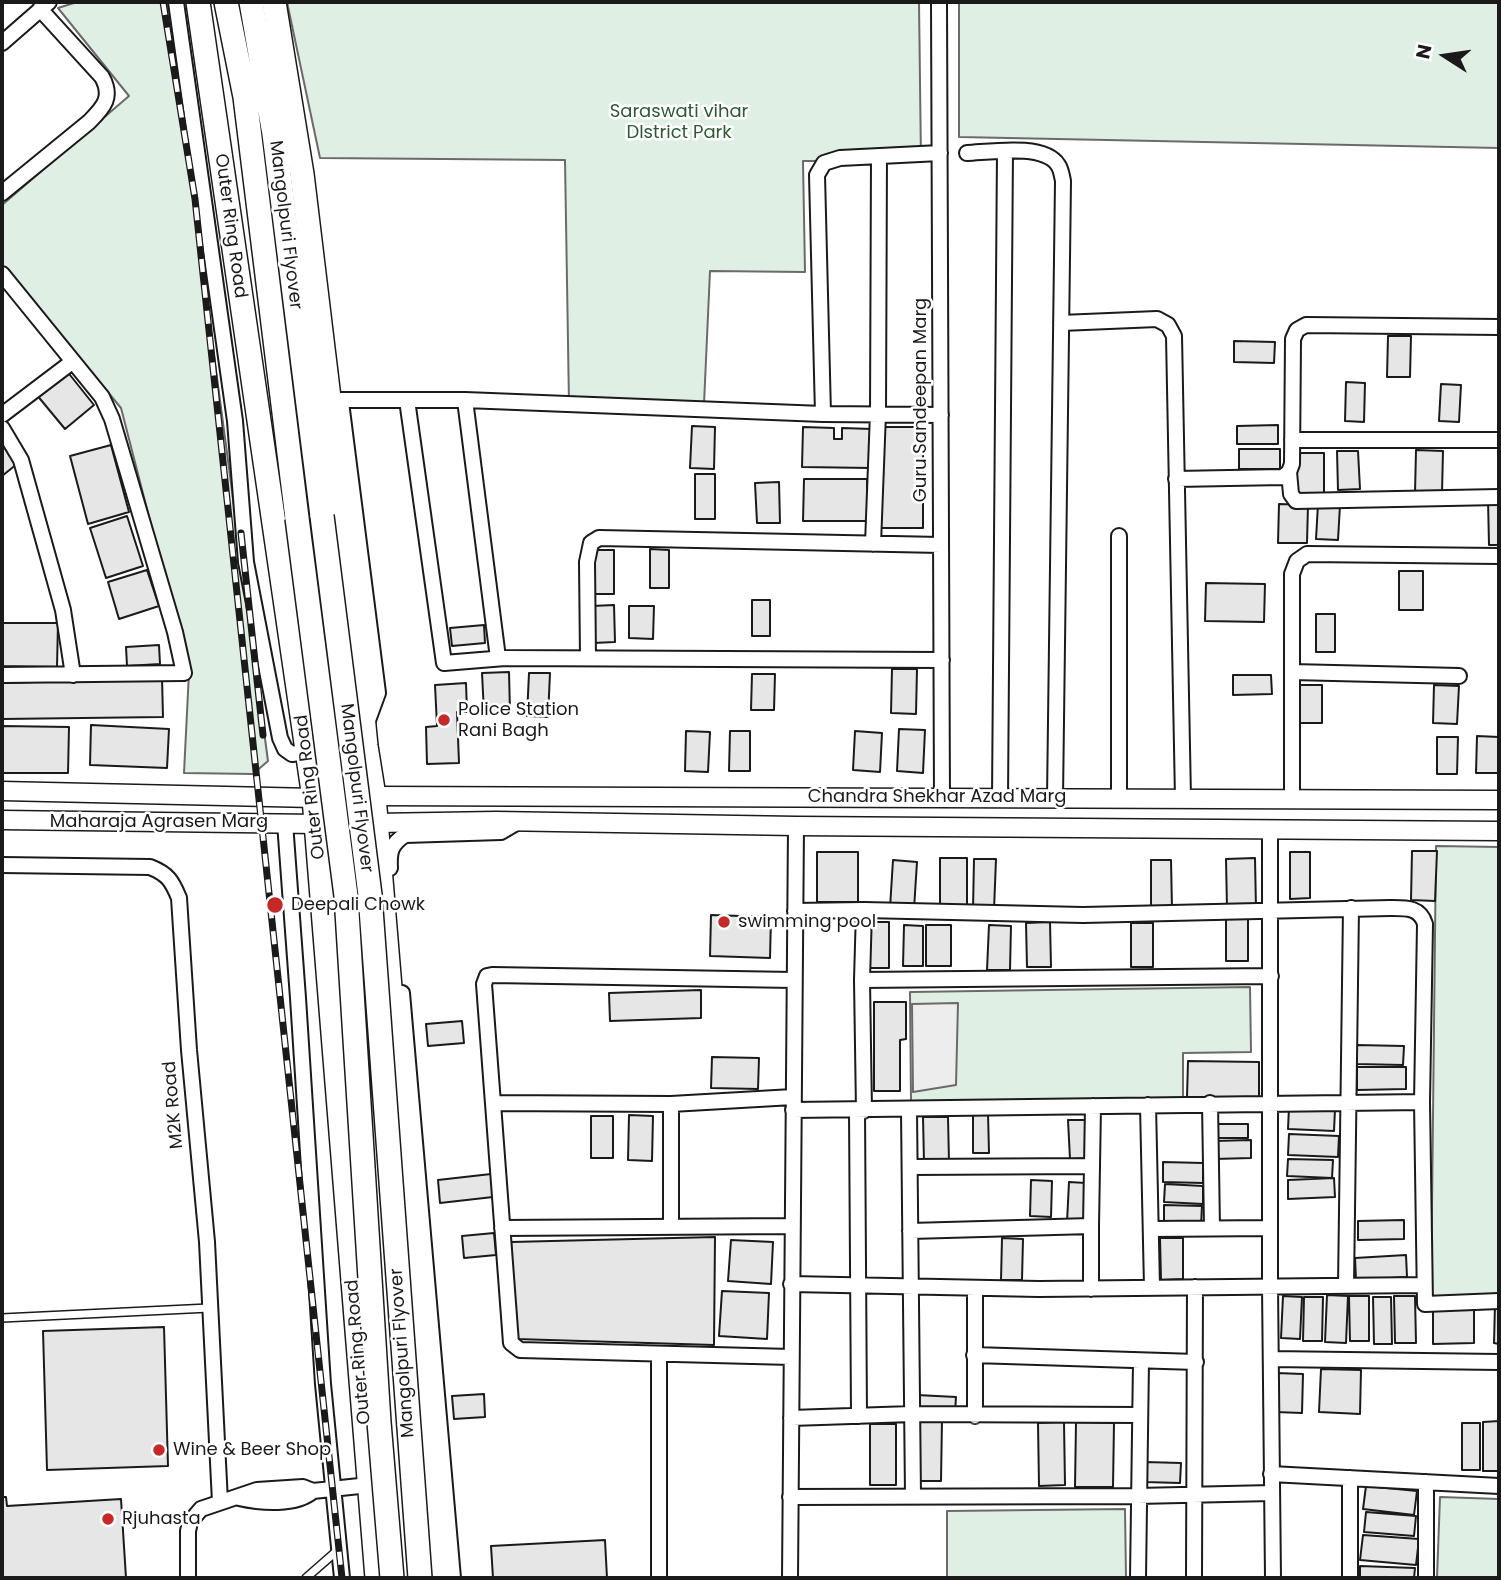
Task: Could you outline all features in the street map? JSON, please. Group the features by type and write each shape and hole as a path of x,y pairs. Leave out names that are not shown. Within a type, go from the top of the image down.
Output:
{"main road":[{"name":"Outer Ring Road","path":"198,2 314,797 377,1578"},
{"name":"Mangolpuri Flyover","path":"226,2 245,97 346,896 379,1422 392,1578"},
{"name":"Mangolpuri Flyover","path":"251,2 274,134 370,895 420,1578"},
{"path":"274,2 302,174 374,796 435,1578"},
{"path":"294,655 304,641 319,634 332,633 346,637 356,647"},
{"path":"341,1128 401,1124"}],"street":[{"path":"176,2 235,422 246,562 280,738 285,749 292,754 307,752"},
{"path":"283,2 341,400 378,693 365,728"},
{"name":"Guru Sandeepan Marg","path":"939,2 942,797"},
{"path":"2,43 45,6 102,76 107,87 101,109 89,122 2,193"},
{"path":"1000,798 1005,151"},
{"path":"967,153 1032,151 1047,156 1059,165 1063,181 1055,798"},
{"path":"823,414 817,175 824,163 839,158 940,153"},
{"path":"873,544 878,413 879,156"},
{"path":"2,675 184,673 175,632 112,419 102,397 3,278"},
{"path":"1061,323 1157,319 1168,325 1174,336 1183,799"},
{"path":"1499,327 1306,325 1297,330 1293,339 1292,464 1289,472 1290,494 1296,501 1499,497"},
{"path":"2,415 72,362"},
{"path":"341,400 465,400 823,414 941,415"},
{"path":"407,400 444,663 498,658 942,660"},
{"path":"465,400 498,658"},
{"path":"2,428 21,460 63,610 73,675"},
{"path":"1292,440 1499,440"},
{"path":"1176,479 1283,477 1289,472"},
{"path":"1119,536 1119,798"},
{"path":"588,658 587,562 592,543 600,538 941,545"},
{"path":"1291,830 1292,574 1297,561 1307,554 1499,556"},
{"path":"1292,672 1459,676"},
{"name":"Maharaja Agrasen Marg","path":"2,791 314,797"},
{"path":"126,793 126,821"},
{"name":"Chandra Shekhar Azad Marg","path":"374,796 1499,800"},
{"path":"491,822 493,796"},
{"path":"1271,799 1270,1286 1273,1578"},
{"name":"Maharaja Agrasen Marg","path":"2,820 317,824"},
{"path":"453,1578 389,855 394,842 405,835 501,832 518,822"},
{"path":"285,823 299,998 323,1384 342,1578"},
{"name":"Chandra Shekhar Azad Marg","path":"376,823 1499,831"},
{"path":"789,1578 796,826"},
{"name":"M2K Road","path":"2,865 150,867 166,873 179,898 189,1050 207,1242 220,1502"},
{"path":"795,911 1083,915 1351,908 1411,909 1423,915 1425,1304 1499,1301"},
{"path":"1346,1286 1351,908"},
{"path":"859,1416 858,1285 864,910"},
{"path":"791,1357 520,1350 510,1343 484,984 487,976 794,980"},
{"path":"862,980 1271,976"},
{"path":"493,1103 793,1104 861,1111 1271,1102 1422,1102"},
{"path":"1210,1103 1212,1228"},
{"path":"671,1104 671,1227"},
{"path":"1148,1105 1152,1287"},
{"path":"1091,1289 1093,1106"},
{"path":"909,1110 913,1496"},
{"path":"910,1167 1092,1166"},
{"path":"502,1228 792,1226"},
{"path":"911,1231 1091,1226"},
{"path":"1151,1229 1270,1228"},
{"path":"791,1284 1091,1289 1424,1285"},
{"path":"1194,1578 1195,1287"},
{"path":"975,1288 975,1416"},
{"path":"659,1355 659,1578"},
{"path":"974,1355 1196,1362"},
{"path":"1271,1359 1499,1362"},
{"path":"1138,1578 1137,1496 1141,1361"},
{"path":"791,1418 912,1414 1140,1415"},
{"path":"1271,1474 1499,1486"},
{"path":"1350,1478 1350,1578"},
{"path":"1426,1482 1426,1578"},
{"path":"188,1578 188,1531 190,1522 201,1509 257,1490 303,1487 313,1491 369,1485"},
{"path":"790,1497 1272,1493"}],"lane":[{"path":"2,1318 209,1308"},
{"path":"306,1578 340,1549"}],"green space":[{"path":"77,2 167,2 268,761 253,774 184,773 189,672 121,408 5,268 2,270 2,205 129,96 58,8"},
{"name":"Saraswati vihar DIstrict Park","path":"287,2 919,2 921,161 803,161 805,272 710,271 704,404 569,404 565,160 320,158"},
{"path":"959,2 1499,2 1499,148 959,137"},
{"path":"1436,846 1499,847 1499,1297 1431,1296"},
{"path":"1250,987 1251,1052 1183,1053 1183,1098 911,1102 910,992"},
{"path":"1440,1497 1499,1499 1499,1578 1437,1578"},
{"path":"1125,1509 1126,1578 947,1578 947,1511"}],"shaded area":[{"path":"958,1003 956,1085 913,1092 912,1004"}],"building":[{"path":"1388,336 1411,336 1410,377 1387,377"},
{"path":"1234,341 1275,342 1274,363 1234,362"},
{"path":"66,370 94,405 65,429 36,394"},
{"path":"1346,382 1365,383 1364,422 1345,421"},
{"path":"1441,384 1461,385 1459,422 1439,421"},
{"path":"1278,425 1278,444 1237,444 1237,426"},
{"path":"692,426 715,427 714,469 690,468"},
{"path":"803,427 834,428 834,439 842,439 842,428 872,429 871,468 802,467"},
{"path":"880,427 923,427 923,528 879,528"},
{"path":"2,444 17,464 2,476"},
{"path":"111,445 129,512 88,524 70,456"},
{"path":"1239,449 1280,449 1280,469 1239,469"},
{"path":"1416,450 1443,451 1442,493 1415,493"},
{"path":"1337,451 1358,451 1360,489 1338,490"},
{"path":"1297,453 1324,453 1324,496 1297,496"},
{"path":"695,474 715,474 715,519 695,519"},
{"path":"804,479 867,479 867,521 803,521"},
{"path":"779,482 780,523 757,523 755,483"},
{"path":"1499,499 1499,545 1489,545 1488,500"},
{"path":"1279,504 1308,505 1307,543 1278,543"},
{"path":"1318,504 1340,505 1338,540 1316,539"},
{"path":"127,516 143,566 106,578 90,528"},
{"path":"650,549 669,550 669,588 650,588"},
{"path":"591,550 614,550 614,594 591,594"},
{"path":"147,570 159,606 119,619 108,582"},
{"path":"1399,571 1423,571 1423,610 1399,610"},
{"path":"1206,583 1265,584 1264,622 1205,621"},
{"path":"752,600 770,600 770,636 752,636"},
{"path":"614,605 615,642 593,643 592,606"},
{"path":"629,606 654,606 653,639 629,638"},
{"path":"1316,614 1335,614 1335,652 1316,652"},
{"path":"2,623 58,623 57,667 2,666"},
{"path":"484,625 485,643 452,646 450,628"},
{"path":"159,645 160,664 127,666 126,647"},
{"path":"892,669 917,669 916,714 891,713"},
{"path":"509,672 510,712 484,713 482,673"},
{"path":"529,673 550,673 548,717 527,716"},
{"path":"752,674 775,674 774,710 751,710"},
{"path":"1233,675 1271,675 1272,694 1233,695"},
{"path":"162,678 163,717 2,719 2,683"},
{"path":"466,683 467,712 457,712 459,763 427,764 426,727 437,726 435,685"},
{"path":"1299,685 1322,685 1322,723 1298,723"},
{"path":"1434,685 1459,686 1457,724 1433,723"},
{"path":"91,725 169,729 167,768 90,765"},
{"path":"2,726 69,727 68,773 2,773"},
{"path":"899,729 925,730 923,773 897,771"},
{"path":"686,731 710,732 708,772 685,771"},
{"path":"730,731 750,731 750,771 729,771"},
{"path":"855,731 882,733 880,772 853,770"},
{"path":"1477,736 1499,737 1499,773 1476,773"},
{"path":"1437,737 1458,737 1457,774 1437,774"},
{"path":"1412,851 1437,851 1435,901 1411,900"},
{"path":"817,852 858,852 858,902 817,902"},
{"path":"1290,852 1310,852 1310,898 1290,899"},
{"path":"940,858 967,858 967,908 940,908"},
{"path":"1255,858 1256,909 1227,909 1226,859"},
{"path":"974,859 996,859 994,910 973,909"},
{"path":"893,860 917,862 914,909 890,908"},
{"path":"1151,860 1171,860 1172,909 1151,909"},
{"path":"711,915 771,917 770,958 710,956"},
{"path":"1226,919 1248,919 1248,961 1226,961"},
{"path":"865,922 889,922 889,968 865,968"},
{"path":"1050,922 1051,967 1027,967 1026,923"},
{"path":"1131,923 1153,923 1153,967 1131,967"},
{"path":"904,925 923,926 923,966 903,966"},
{"path":"926,925 951,925 951,966 926,966"},
{"path":"989,925 1011,926 1010,970 987,970"},
{"path":"701,990 701,1018 610,1021 609,993"},
{"path":"874,1002 906,1002 906,1039 900,1040 900,1091 874,1091"},
{"path":"462,1021 464,1043 428,1046 426,1024"},
{"path":"1356,1045 1404,1046 1403,1065 1356,1064"},
{"path":"712,1057 759,1058 758,1089 711,1088"},
{"path":"1188,1061 1259,1062 1259,1098 1187,1097"},
{"path":"1357,1067 1406,1067 1406,1089 1357,1090"},
{"path":"1289,1107 1335,1109 1334,1131 1288,1129"},
{"path":"988,1113 989,1153 973,1153 973,1114"},
{"path":"629,1115 653,1116 652,1161 628,1160"},
{"path":"591,1116 613,1116 613,1158 591,1158"},
{"path":"923,1117 948,1117 949,1162 924,1163"},
{"path":"1068,1120 1086,1120 1089,1158 1070,1159"},
{"path":"1216,1124 1248,1124 1248,1138 1216,1138"},
{"path":"1289,1134 1339,1136 1338,1157 1288,1155"},
{"path":"1251,1140 1251,1158 1214,1159 1214,1141"},
{"path":"1288,1159 1333,1160 1332,1178 1287,1176"},
{"path":"1163,1162 1203,1163 1203,1183 1163,1182"},
{"path":"491,1174 493,1197 440,1203 438,1180"},
{"path":"1334,1178 1335,1197 1288,1199 1288,1180"},
{"path":"1031,1180 1052,1181 1051,1217 1030,1216"},
{"path":"1069,1182 1086,1183 1084,1223 1067,1222"},
{"path":"1165,1184 1203,1186 1203,1204 1164,1202"},
{"path":"1164,1205 1202,1206 1201,1226 1164,1225"},
{"path":"1404,1220 1404,1239 1358,1240 1358,1221"},
{"path":"494,1233 496,1255 464,1258 462,1236"},
{"path":"715,1237 714,1345 516,1339 511,1242"},
{"path":"1002,1238 1023,1239 1022,1280 1001,1280"},
{"path":"1160,1238 1183,1238 1183,1279 1161,1280"},
{"path":"731,1240 773,1242 771,1284 728,1281"},
{"path":"1406,1255 1407,1277 1356,1280 1355,1258"},
{"path":"722,1291 769,1293 767,1339 719,1336"},
{"path":"1327,1295 1348,1296 1346,1343 1325,1342"},
{"path":"1283,1296 1302,1297 1300,1339 1281,1338"},
{"path":"1349,1296 1369,1296 1369,1341 1350,1341"},
{"path":"1394,1296 1415,1296 1416,1343 1395,1343"},
{"path":"1304,1297 1323,1297 1322,1341 1303,1341"},
{"path":"1373,1297 1391,1297 1392,1344 1374,1344"},
{"path":"1495,1304 1499,1304 1499,1344 1494,1343"},
{"path":"1474,1305 1474,1343 1433,1344 1433,1306"},
{"path":"164,1327 168,1466 47,1470 43,1331"},
{"path":"1321,1369 1361,1370 1360,1414 1319,1412"},
{"path":"1276,1373 1303,1374 1302,1413 1275,1412"},
{"path":"484,1394 485,1417 454,1419 452,1396"},
{"path":"917,1395 956,1397 955,1413 916,1411"},
{"path":"916,1420 942,1420 941,1481 915,1481"},
{"path":"1499,1421 1499,1471 1483,1471 1483,1422"},
{"path":"1064,1422 1065,1485 1039,1486 1038,1423"},
{"path":"1076,1422 1114,1423 1113,1487 1075,1487"},
{"path":"1462,1423 1480,1423 1480,1470 1462,1470"},
{"path":"870,1424 896,1424 896,1485 870,1485"},
{"path":"1145,1462 1181,1463 1180,1483 1144,1482"},
{"path":"1366,1486 1417,1491 1414,1515 1363,1509"},
{"path":"2,1497 6,1497 7,1506 121,1499 126,1578 2,1578"},
{"path":"1366,1512 1416,1516 1414,1536 1364,1532"},
{"path":"1363,1535 1419,1539 1416,1565 1360,1560"},
{"path":"605,1540 607,1578 493,1578 491,1546"},
{"path":"1360,1566 1415,1568 1414,1578 1360,1578"}],"railway":[{"path":"163,2 195,199 342,1578"},
{"path":"241,533 263,735"}],"place":[{"name":"Police Station Rani Bagh","path":"444,720"},
{"name":"Deepali Chowk","path":"275,905"},
{"name":"swimming pool","path":"724,922"},
{"name":"Wine & Beer Shop","path":"159,1450"},
{"name":"Rjuhasta","path":"108,1519"}]}
